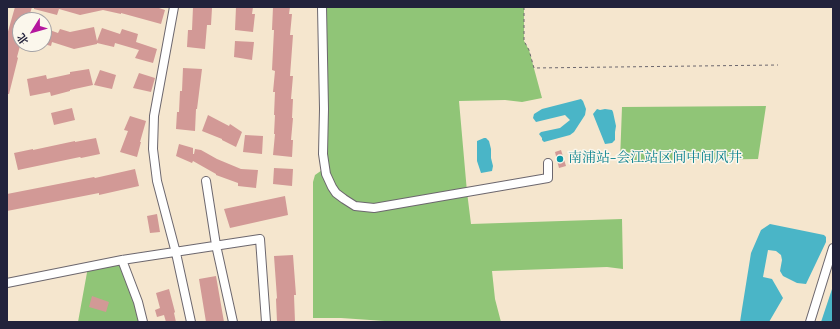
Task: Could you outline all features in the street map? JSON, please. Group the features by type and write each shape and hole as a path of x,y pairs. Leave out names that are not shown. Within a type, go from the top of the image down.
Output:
{"street":[{"path":"174,7 154,116 153,149 157,181 176,252 191,322"},
{"path":"322,7 324,110 323,154 326,174 332,187 336,193 344,199 355,206 374,208 548,178 548,163"},
{"path":"206,181 216,245 233,322"},
{"path":"7,283 122,260 260,239 266,322"},
{"path":"810,322 833,248"},
{"path":"122,260 138,302 143,322"}],"path":[{"path":"524,7 524,41 529,50 534,68 778,65"}],"green space":[{"path":"321,7 524,7 524,41 529,50 542,98 522,102 505,100 459,101 471,224 622,219 623,269 607,267 492,271 495,299 501,322 399,322 341,318 313,318 313,182 315,175 325,168"},
{"path":"766,106 758,159 620,161 622,107"},
{"path":"122,260 143,322 78,322 88,267"}],"water":[{"path":"581,99 586,109 585,115 574,132 570,135 544,142 539,134 541,132 560,128 570,120 565,115 536,122 533,118 534,114 542,109"},
{"path":"597,109 612,110 613,112 616,126 615,140 612,143 605,144 593,114"},
{"path":"484,138 489,141 493,166 492,171 481,173 477,161 477,141"},
{"path":"770,224 824,235 826,237 826,242 806,284 797,283 783,276 780,271 782,260 781,255 776,251 768,250 763,277 772,279 783,298 769,322 740,322 751,253 761,230"},
{"path":"833,286 833,322 821,322"}],"building":[{"path":"15,7 32,7 30,12 14,12"},
{"path":"34,7 156,7 165,10 161,24 121,13 103,10 80,15 59,9 57,15 52,14 52,12 34,9"},
{"path":"193,7 212,8 211,25 207,25 205,49 187,47 188,30 192,30"},
{"path":"236,7 253,7 252,14 255,14 253,32 235,30"},
{"path":"273,7 290,7 289,14 292,14 290,35 293,35 290,76 293,76 291,99 293,99 291,140 293,140 292,157 273,155 275,134 275,92 273,92 275,71 272,70 274,30 272,30"},
{"path":"12,18 12,52 18,52 9,94 7,94 7,35"},
{"path":"94,27 97,41 102,28 120,34 122,29 138,34 136,42 157,49 153,63 135,58 139,50 115,43 114,47 97,43 74,49 52,42 52,31 58,33 60,29 70,32"},
{"path":"235,41 254,42 252,60 234,57"},
{"path":"183,68 202,69 196,109 195,131 176,129 177,112 179,112 180,91 182,91"},
{"path":"89,69 93,85 51,96 50,92 30,96 27,79 46,75 47,79 70,74 70,72"},
{"path":"100,70 116,75 112,89 94,85"},
{"path":"139,73 155,78 151,92 133,88"},
{"path":"72,108 75,120 54,125 51,113"},
{"path":"208,115 229,126 230,124 242,132 236,147 222,139 202,131"},
{"path":"130,116 146,121 137,157 120,152 128,131 124,130"},
{"path":"245,135 263,136 262,154 243,152"},
{"path":"96,138 100,154 18,170 14,153"},
{"path":"179,144 193,148 193,154 195,149 201,150 217,159 241,169 258,170 256,188 238,186 238,183 216,175 193,161 192,163 176,156"},
{"name":"南浦站-会江站区间中间风井","path":"561,150 566,166 559,168 555,152"},
{"path":"274,168 293,169 292,186 273,184"},
{"path":"135,169 139,186 99,195 99,193 7,211 7,194"},
{"path":"285,196 288,215 230,228 224,209"},
{"path":"157,214 160,232 150,233 147,216"},
{"path":"293,255 296,295 294,295 295,322 277,322 274,256"},
{"path":"216,276 224,322 206,322 199,279"},
{"path":"169,289 176,322 166,322 164,315 157,317 155,310 160,308 156,293"},
{"path":"92,296 109,302 106,312 89,307"}],"place":[{"name":"南浦站-会江站区间中间风井","path":"560,159"}]}
